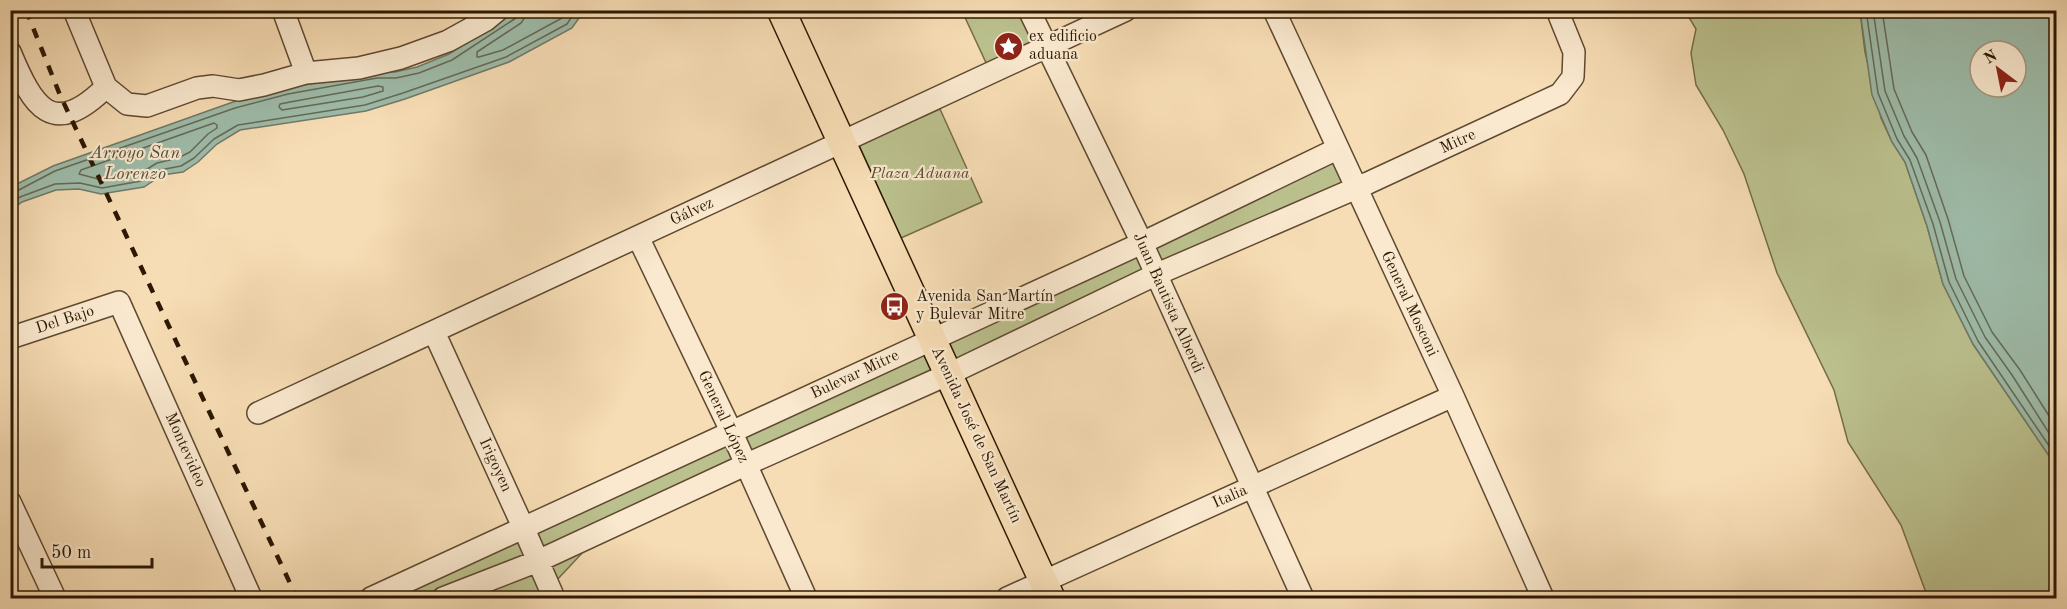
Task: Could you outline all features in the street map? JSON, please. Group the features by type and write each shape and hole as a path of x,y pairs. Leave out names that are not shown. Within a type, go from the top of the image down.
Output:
{"main road":[{"name":"Avenida José de San Martín","path":"781,10 1047,590"}],"street":[{"path":"74,10 106,87 127,104 147,106 197,88 213,86 239,90 306,74 359,68 401,58 448,41 486,20 498,10"},
{"path":"283,10 306,74"},
{"name":"Juan Bautista Alberdi","path":"1029,10 1142,243 1251,488 1303,598"},
{"name":"Gálvez","path":"258,413 1126,10"},
{"name":"General Mosconi","path":"1274,10 1354,188 1453,396 1543,598"},
{"name":"Mitre","path":"1354,188 1560,94 1574,77 1574,52 1557,10"},
{"path":"10,52 31,96 46,110 61,116 80,110 106,87"},
{"name":"Bulevar Mitre","path":"371,598 1142,243 1337,149"},
{"path":"443,598 538,561 949,374 1155,275 1354,188"},
{"name":"General López","path":"638,237 732,433 806,598"},
{"name":"Del Bajo","path":"10,338 119,302"},
{"name":"Montevideo","path":"119,302 251,598"},
{"name":"Irigoyen","path":"434,332 554,598"},
{"name":"Italia","path":"1007,598 1047,590 1251,488 1453,396"},
{"path":"12,508 55,598"}],"green space":[{"path":"962,11 1023,11 1038,43 988,67"},
{"path":"1680,11 1860,11 1865,52 1881,118 1892,142 1905,162 1927,226 1943,284 1973,344 2056,466 2056,598 1928,598 1901,525 1848,442 1834,390 1777,273 1744,174 1723,130 1696,85 1691,53 1696,29 1690,19"},
{"name":"Plaza Aduana","path":"940,109 982,202 901,238 859,145"},
{"path":"1337,149 1355,188 584,551 540,598 371,598"}],"water":[{"name":"Arroyo San Lorenzo","path":"516,11 584,11 572,28 509,62 405,99 366,111 240,130 217,144 198,162 183,172 162,175 144,187 101,194 79,189 56,190 22,202 11,210 11,187 53,166 233,102 287,88 417,67 449,54"},
{"path":"1860,11 2056,11 2056,466 1973,344 1943,284 1927,226 1905,162 1892,142 1872,95"}],"railway":[{"path":"26,10 60,95 297,598"}],"place":[{"name":"ex edificio aduana","path":"1008,46"},
{"name":"Avenida San Martín y Bulevar Mitre","path":"895,306"}]}
